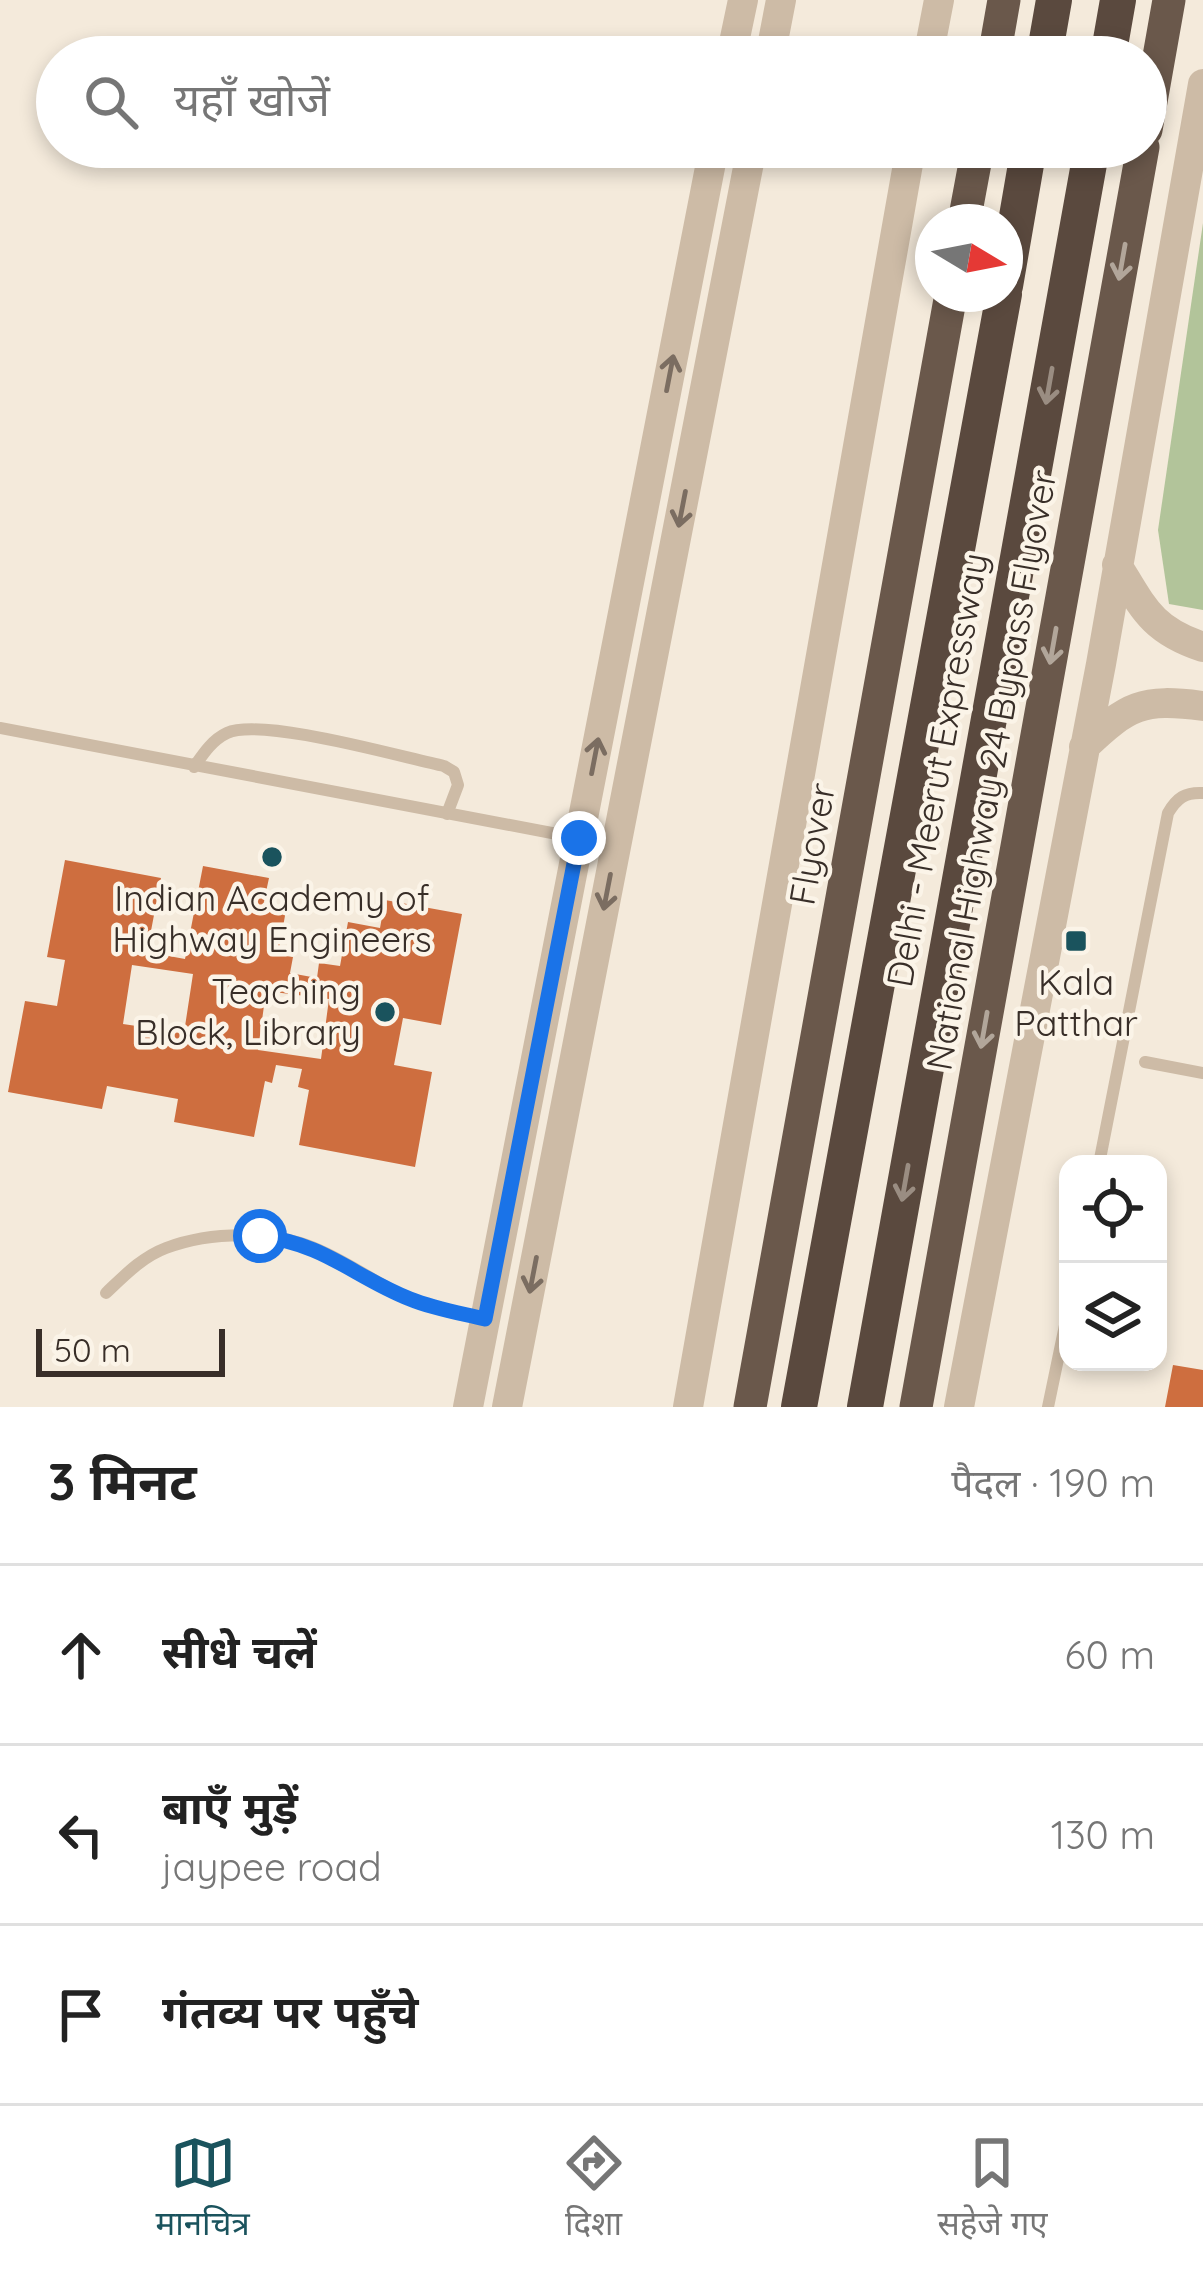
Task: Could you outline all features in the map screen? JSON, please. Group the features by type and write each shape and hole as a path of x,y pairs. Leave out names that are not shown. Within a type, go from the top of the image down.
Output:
{"highway":[{"path":"998,36 1004,0"},
{"path":"1048,36 1054,0"},
{"path":"1112,36 1118,0"},
{"path":"1163,36 1169,0"},
{"path":"967,204 974,168"},
{"name":"Delhi - Meerut Expressway","path":"1019,204 1025,168"},
{"name":"Delhi - Meerut Expressway","path":"865,1407 1088,168"},
{"name":"National Highway 24 Bypass Flyover","path":"916,1407 1139,168"},
{"name":"Flyover","path":"750,1407 948,312"},
{"name":"Delhi - Meerut Expressway","path":"799,1407 1000,312"}],"street":[{"path":"735,36 742,0"},
{"path":"774,36 781,0"},
{"path":"932,36 939,0"},
{"path":"959,1407 1101,664 1203,84"},
{"path":"468,1407 710,168"},
{"path":"507,1407 748,168"},
{"path":"688,1407 907,168"},
{"path":"1117,565 1159,626 1172,637 1203,647"},
{"path":"1084,747 1111,722 1142,704 1167,701 1203,706"},
{"path":"545,1011 583,1019"}],"lane":[{"path":"0,728 579,838"},
{"path":"194,767 224,734 242,729 297,734 444,766 454,772 458,785 447,814"},
{"path":"1101,1155 1168,813 1184,795 1203,793"},
{"path":"1145,1062 1203,1073"},
{"path":"106,1293 134,1266 164,1249 196,1240 260,1236 320,1250 406,1298 485,1319"},
{"path":"1048,1407 1059,1354"}],"green space":[{"path":"1203,223 1203,610 1169,604 1158,530"}],"building":[{"name":"Teaching Block, Library","path":"65,860 161,878 147,952 185,959 203,866 269,878 263,906 286,910 278,955 293,957 290,973 317,978 319,963 340,966 348,922 380,928 385,900 462,914 441,1025 403,1018 394,1065 432,1072 415,1167 299,1145 309,1090 298,1087 302,1069 276,1065 272,1083 265,1081 254,1137 174,1122 178,1099 107,1086 102,1109 8,1092 25,1001 57,1006 65,960 47,957","holes":["132,965 193,974 184,1033 123,1024","266,991 329,999 321,1059 258,1050"]},
{"path":"1173,1365 1203,1370 1203,1407 1165,1407"}],"place":[{"name":"Indian Academy of Highway Engineers","path":"272,857"},
{"name":"Kala Patthar","path":"1076,941"},
{"name":"Teaching Block, Library","path":"385,1012"}],"route":[{"path":"260,1236 320,1250 406,1298 485,1319 579,838"}]}
